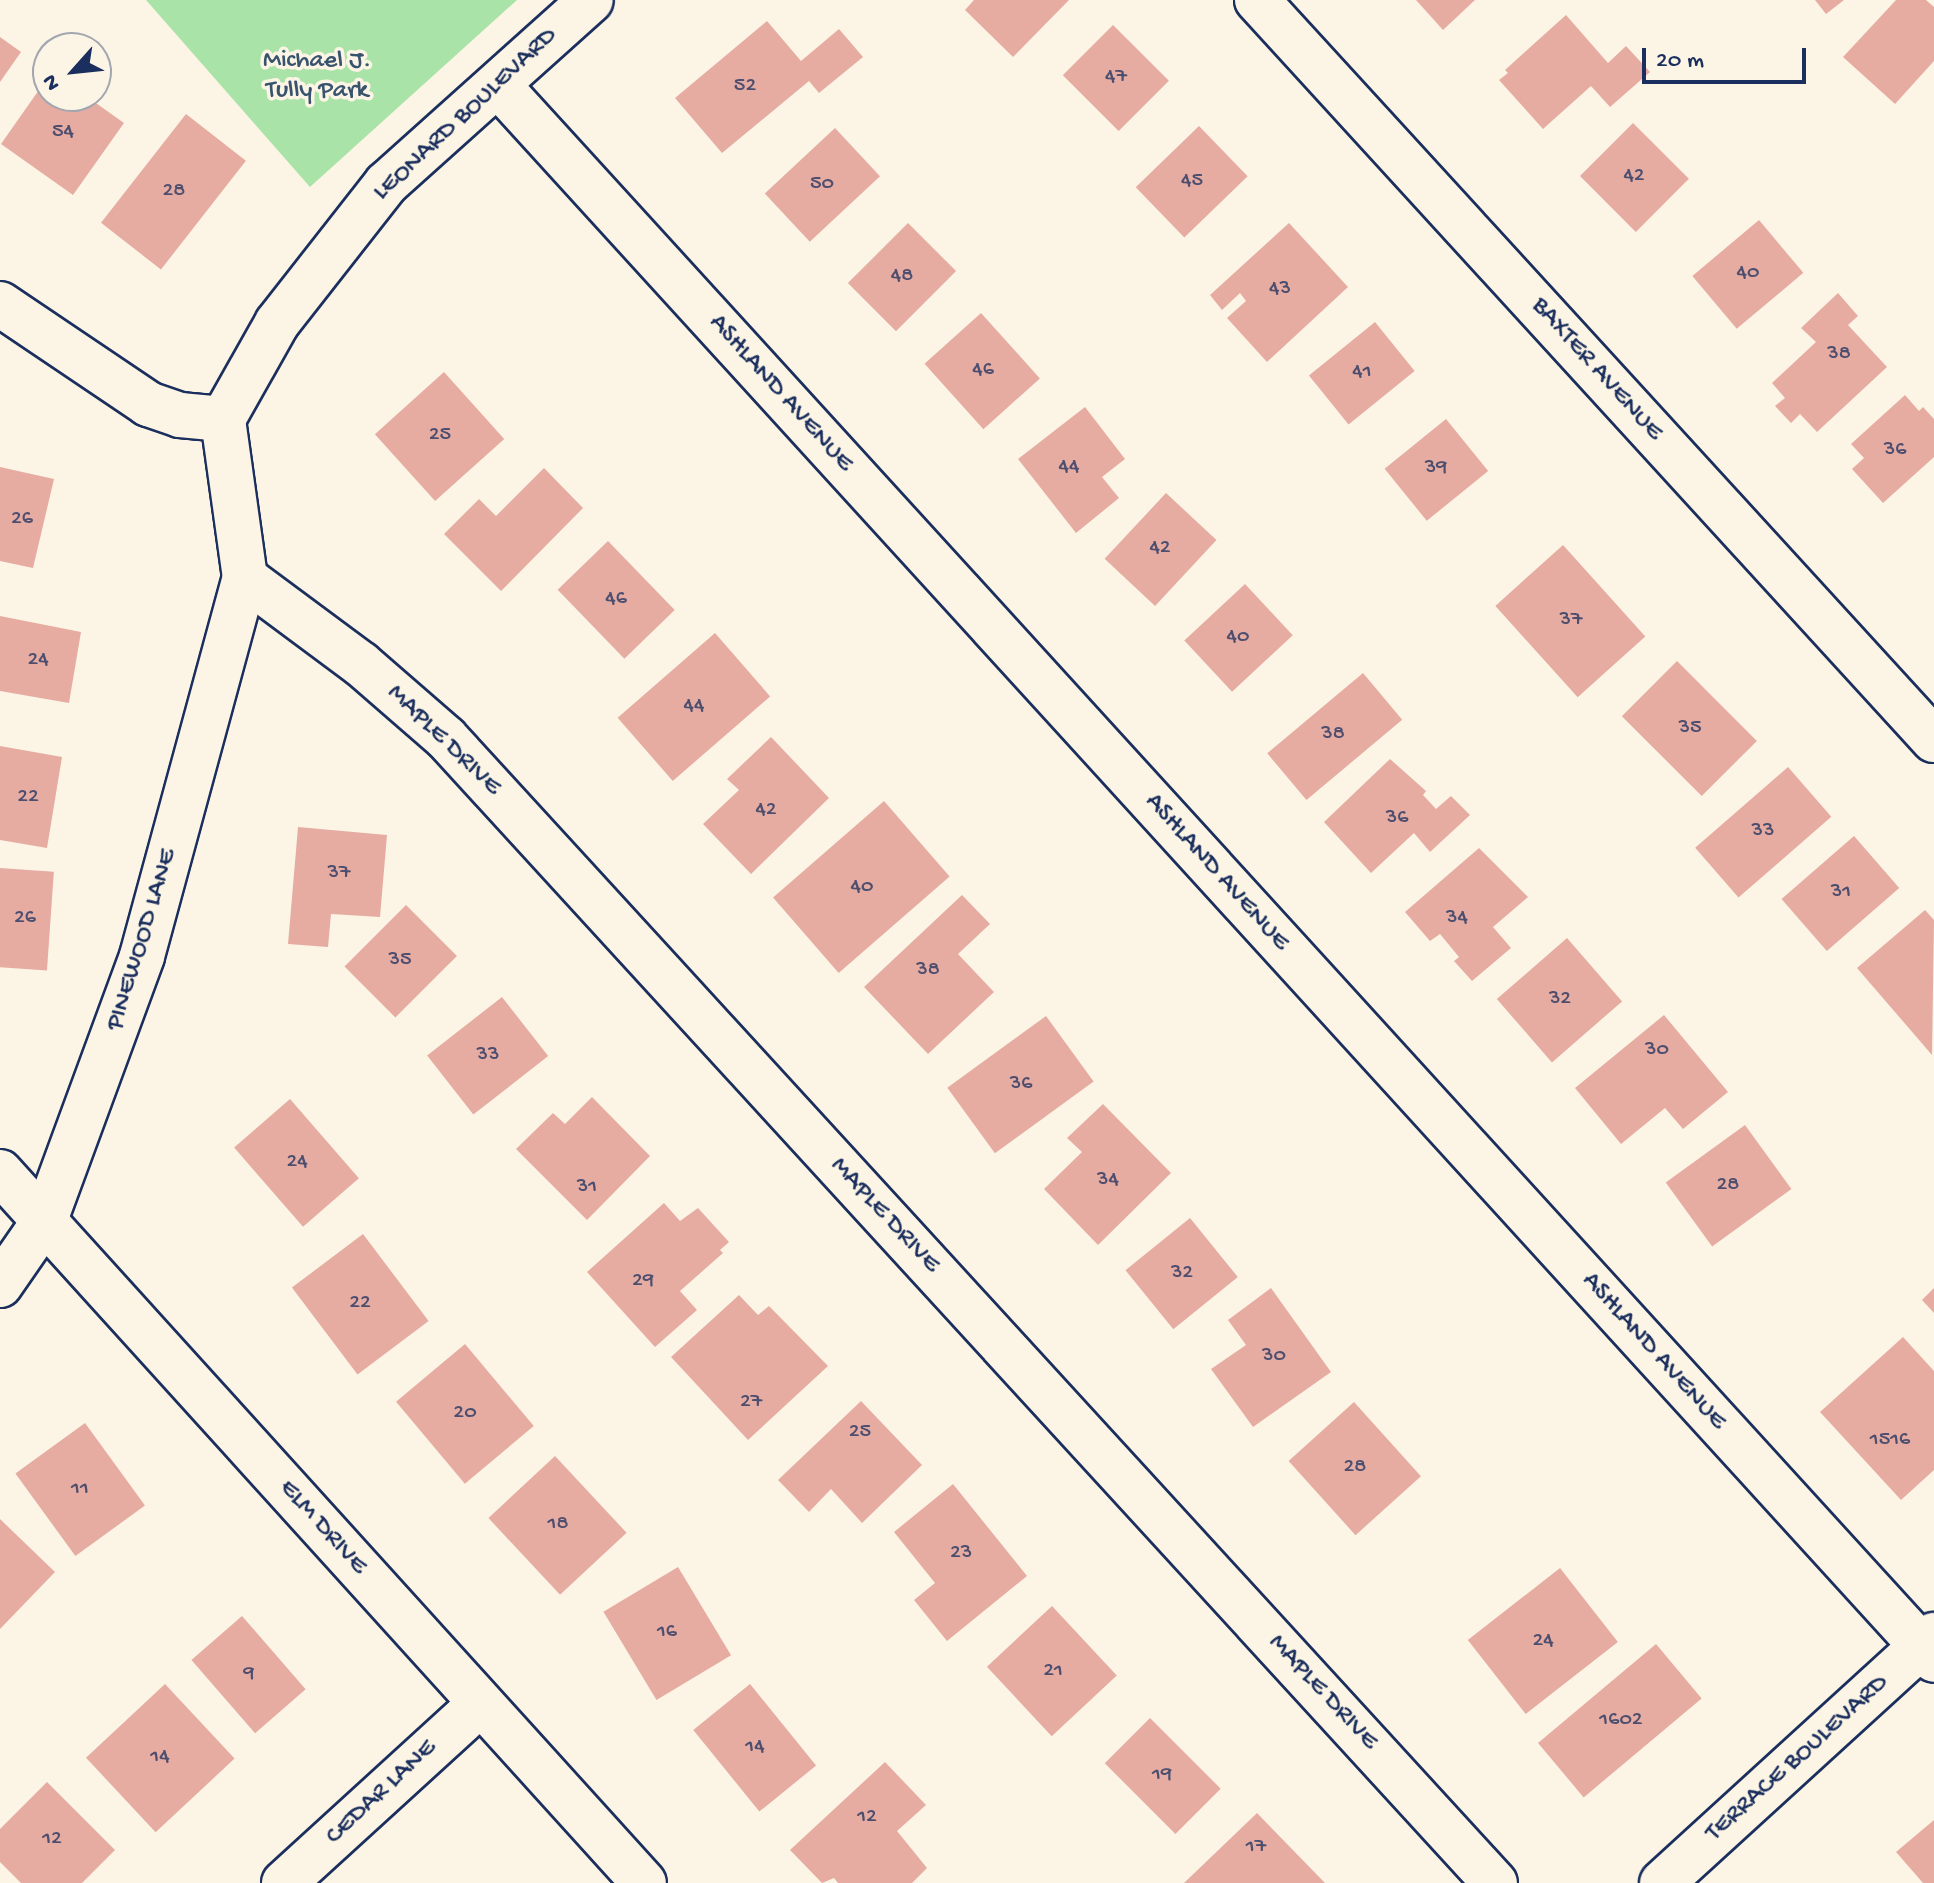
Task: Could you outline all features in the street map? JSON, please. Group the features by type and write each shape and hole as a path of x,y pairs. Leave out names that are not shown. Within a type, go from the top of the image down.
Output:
{"street":[{"name":"LEONARD BOULEVARD","path":"223,419 277,323 386,184 591,0"},
{"name":"BAXTER AVENUE","path":"1257,0 1934,740"},
{"name":"ASHLAND AVENUE","path":"498,85 1930,1647"},
{"path":"0,304 148,404 180,415 223,419 245,578"},
{"name":"PINEWOOD LANE","path":"0,1285 45,1220 142,956 245,578"},
{"name":"MAPLE DRIVE","path":"245,578 361,664 446,738 1495,1883"},
{"name":"ELM DRIVE","path":"0,1172 644,1883"},
{"name":"TERRACE BOULEVARD","path":"1662,1883 1930,1647"},
{"name":"CEDAR LANE","path":"284,1883 480,1704"}],"green space":[{"name":"Michael J. Tully Park","path":"146,0 517,0 310,187"}],"building":[{"path":"974,0 1069,0 1013,57 965,10"},
{"path":"1416,0 1475,0 1443,30"},
{"path":"1815,0 1844,0 1826,14"},
{"path":"1896,0 1926,0 1934,7 1934,61 1895,104 1843,57"},
{"path":"1566,15 1608,63 1626,46 1650,72 1610,107 1591,86 1543,129 1499,80 1508,73 1505,70"},
{"path":"767,21 801,61 839,29 863,57 819,93 809,81 722,153 675,98"},
{"path":"1113,25 1169,81 1119,131 1063,75"},
{"path":"0,37 21,52 0,82"},
{"path":"32,100 32,112 109,112 124,123 73,195 1,144"},
{"path":"186,114 246,161 161,270 101,223"},
{"path":"1633,123 1689,179 1636,232 1580,176"},
{"path":"1199,126 1248,176 1184,237 1136,187"},
{"path":"835,128 880,176 810,242 765,193"},
{"path":"1759,220 1803,273 1737,329 1692,276"},
{"path":"908,223 956,271 896,331 848,283"},
{"path":"1289,223 1348,287 1267,362 1227,318 1246,301 1240,293 1222,310 1210,295"},
{"path":"1838,293 1858,316 1848,325 1887,367 1817,432 1800,414 1791,423 1775,406 1785,398 1772,383 1816,342 1801,328"},
{"path":"981,313 1040,378 983,429 925,364"},
{"path":"1375,322 1415,371 1349,424 1309,375"},
{"path":"444,372 504,439 435,501 375,434"},
{"path":"1905,395 1919,411 1923,407 1934,419 1934,457 1883,503 1852,469 1864,458 1851,444"},
{"path":"1085,407 1125,459 1102,477 1119,498 1076,533 1018,459"},
{"path":"1446,419 1488,471 1427,521 1385,469"},
{"path":"0,467 54,479 33,568 0,561"},
{"path":"544,468 583,508 501,591 444,534 479,499 496,516"},
{"path":"1166,493 1216,540 1155,606 1105,559"},
{"path":"608,541 675,610 624,659 558,590"},
{"path":"1563,545 1645,636 1578,697 1495,606"},
{"path":"1245,584 1293,635 1232,692 1184,641"},
{"path":"0,616 81,632 69,703 0,691"},
{"path":"715,633 770,696 673,781 618,718"},
{"path":"1677,661 1757,741 1702,796 1622,716"},
{"path":"1363,673 1402,720 1306,800 1267,753"},
{"path":"771,737 829,798 751,874 703,824 739,790 727,779"},
{"path":"0,746 62,757 47,848 0,840"},
{"path":"1390,759 1426,791 1423,795 1436,809 1451,796 1470,815 1430,852 1414,833 1371,873 1324,822"},
{"path":"1788,767 1831,817 1738,898 1695,848"},
{"path":"884,801 950,876 839,973 773,897"},
{"path":"298,827 387,835 380,917 331,914 328,947 288,944"},
{"path":"1854,836 1899,888 1827,951 1782,899"},
{"path":"1479,848 1528,897 1493,927 1511,948 1472,981 1454,961 1459,957 1440,934 1430,941 1405,912"},
{"path":"0,868 54,872 47,971 0,967"},
{"path":"962,895 990,924 958,954 994,992 928,1054 864,987"},
{"path":"406,905 457,956 395,1017 344,967"},
{"path":"1925,910 1934,920 1932,1055 1857,968"},
{"path":"1567,938 1622,1001 1552,1062 1497,999"},
{"path":"502,997 548,1056 473,1115 427,1055"},
{"path":"1664,1015 1728,1092 1683,1129 1665,1108 1621,1144 1575,1088"},
{"path":"1046,1016 1094,1082 995,1153 947,1088"},
{"path":"592,1097 650,1156 587,1220 516,1149 553,1113 565,1124"},
{"path":"290,1099 359,1178 303,1227 234,1148"},
{"path":"1103,1104 1171,1173 1098,1245 1044,1189 1082,1152 1067,1138"},
{"path":"1745,1125 1791,1189 1712,1247 1666,1183"},
{"path":"664,1203 680,1221 698,1208 729,1242 720,1250 723,1253 680,1291 697,1310 655,1347 587,1272"},
{"path":"1190,1218 1238,1277 1173,1329 1125,1270"},
{"path":"363,1234 429,1321 358,1375 292,1288"},
{"path":"1271,1288 1331,1372 1253,1427 1211,1369 1246,1345 1228,1320"},
{"path":"1934,1288 1934,1313 1922,1300"},
{"path":"739,1295 758,1315 769,1306 828,1366 748,1440 671,1357"},
{"path":"1903,1337 1934,1371 1934,1470 1901,1500 1820,1412"},
{"path":"465,1344 534,1426 465,1484 396,1402"},
{"path":"861,1401 922,1465 862,1523 831,1489 809,1512 778,1480"},
{"path":"1354,1402 1421,1476 1356,1535 1289,1461"},
{"path":"85,1423 145,1506 75,1556 15,1474"},
{"path":"555,1456 627,1533 560,1595 488,1518"},
{"path":"953,1484 1027,1576 947,1641 914,1600 935,1583 894,1532"},
{"path":"0,1519 55,1572 0,1629"},
{"path":"678,1567 731,1655 656,1700 603,1612"},
{"path":"1560,1568 1618,1642 1526,1714 1468,1640"},
{"path":"1052,1606 1117,1675 1052,1736 987,1667"},
{"path":"242,1616 306,1689 255,1733 191,1660"},
{"path":"1656,1644 1702,1698 1584,1797 1538,1743"},
{"path":"165,1684 235,1759 156,1832 86,1758"},
{"path":"750,1684 816,1766 759,1812 693,1730"},
{"path":"1150,1718 1221,1789 1175,1834 1105,1763"},
{"path":"885,1762 926,1805 897,1831 927,1868 912,1883 838,1883 834,1878 822,1883 790,1850"},
{"path":"47,1782 115,1850 82,1883 21,1883 0,1862 0,1829"},
{"path":"1257,1813 1325,1883 1184,1883"},
{"path":"1934,1820 1934,1883 1923,1883 1896,1852"}]}
